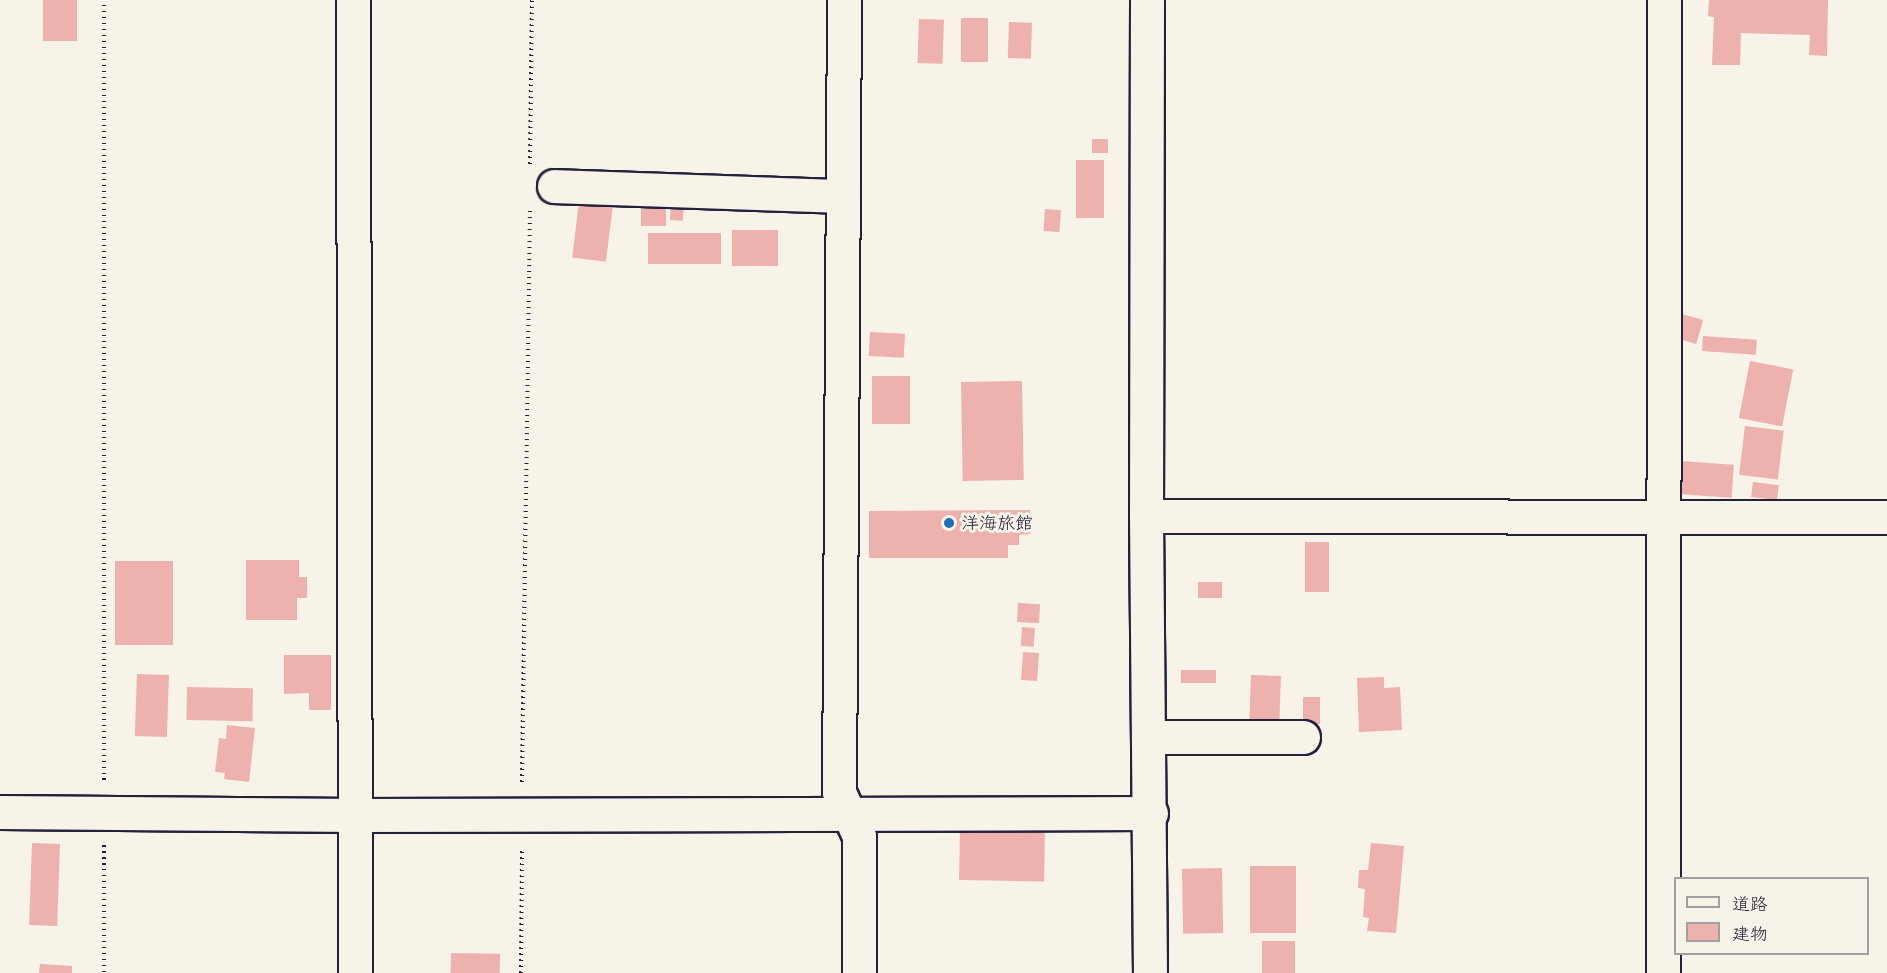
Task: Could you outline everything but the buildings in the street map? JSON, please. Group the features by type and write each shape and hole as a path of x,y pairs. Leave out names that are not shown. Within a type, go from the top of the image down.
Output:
{"street":[{"path":"353,0 355,973"},
{"path":"844,0 840,792 859,836 859,973"},
{"path":"1147,0 1146,516 1150,973"},
{"path":"1663,973 1664,0"},
{"path":"538,186 842,196"},
{"path":"1146,516 1887,517"},
{"path":"1149,737 1303,737"},
{"path":"0,812 355,815 1150,813"}],"path":[{"path":"104,0 104,973"},
{"path":"521,973 522,814 538,186 532,0"}],"place":[{"name":"洋海旅館","path":"949,523"}]}
